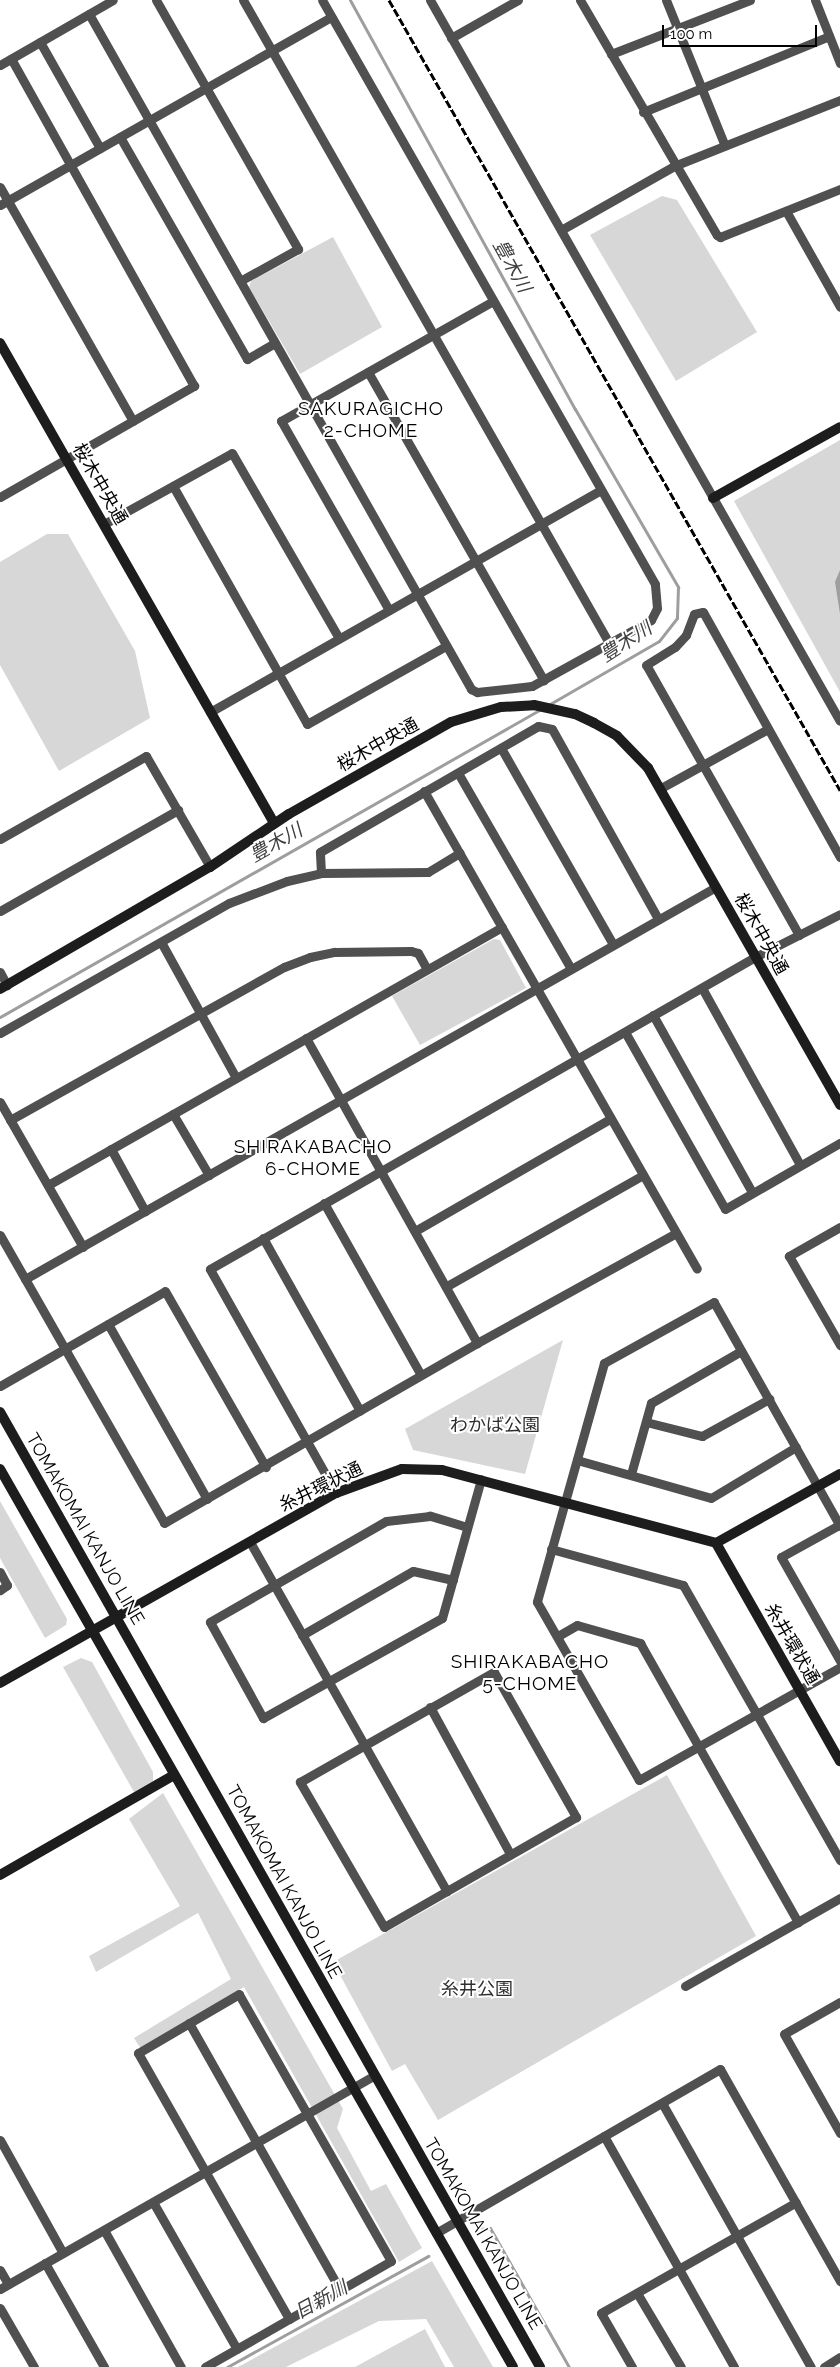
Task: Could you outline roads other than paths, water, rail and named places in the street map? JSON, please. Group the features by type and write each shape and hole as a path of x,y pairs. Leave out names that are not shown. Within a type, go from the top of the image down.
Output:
{"street":[{"path":"0,65 113,0"},
{"path":"156,0 298,249 240,281"},
{"path":"243,0 608,643"},
{"path":"89,14 471,689 476,692 532,686 651,620 657,608 658,595 322,0"},
{"path":"430,0 840,721"},
{"path":"451,38 518,0"},
{"path":"580,0 674,166 720,237 840,190"},
{"path":"666,0 725,146"},
{"path":"611,54 750,0"},
{"path":"815,0 840,63"},
{"path":"4,203 331,17"},
{"path":"643,112 829,36"},
{"path":"40,42 100,148"},
{"path":"1,494 67,459 194,386 10,59"},
{"path":"561,230 674,166 840,100"},
{"path":"120,137 246,359 275,343"},
{"path":"0,187 4,203 133,421"},
{"path":"786,211 840,307"},
{"path":"388,610 281,420 493,301"},
{"name":"桜木中央通","path":"0,343 274,823 451,722 501,706 534,705 560,709 617,736 634,751 661,788 840,1105"},
{"path":"368,372 544,680"},
{"path":"714,498 840,426"},
{"path":"104,524 232,453 339,638"},
{"path":"174,486 307,724 446,646"},
{"path":"210,712 600,490"},
{"path":"799,935 646,665 675,648 686,635 694,614 703,612 840,857"},
{"path":"321,873 320,852 538,726 552,729 658,919"},
{"path":"661,788 768,729"},
{"path":"501,748 613,944"},
{"path":"0,839 146,756 210,868"},
{"path":"458,773 571,968"},
{"path":"424,792 697,1269"},
{"path":"0,912 178,810"},
{"path":"0,972 3,987 210,868 274,823"},
{"path":"0,1033 229,903 287,881 321,873 428,872 460,853"},
{"path":"25,1279 716,887"},
{"path":"336,1493 210,1269 755,957 840,914"},
{"path":"48,1185 502,927"},
{"path":"161,942 236,1078"},
{"path":"10,1120 284,967 334,952 411,951 418,953 427,969"},
{"path":"702,988 800,1165"},
{"path":"653,1015 752,1192"},
{"path":"626,1032 725,1209 840,1143"},
{"path":"306,1038 447,1286 477,1343"},
{"path":"0,1102 83,1247"},
{"path":"174,1114 209,1175"},
{"path":"415,1230 610,1119"},
{"path":"111,1149 145,1211"},
{"path":"447,1286 643,1175"},
{"path":"324,1203 421,1375"},
{"path":"840,1228 789,1256 840,1345"},
{"path":"0,1235 164,1524 266,1467 477,1343 676,1233"},
{"path":"263,1238 360,1411"},
{"path":"0,1386 165,1291 266,1467"},
{"path":"840,1662 781,1557 840,1526 714,1302 604,1363 537,1602 639,1780 840,1667"},
{"path":"108,1324 207,1499"},
{"path":"631,1474 651,1403 741,1351"},
{"path":"646,1422 702,1436 769,1399"},
{"name":"TOMAKOMAI KANJO LINE","path":"0,1412 540,2367"},
{"path":"577,1460 711,1498 796,1447"},
{"path":"0,1469 513,2367"},
{"name":"糸井環状通","path":"0,1684 336,1493 402,1470 442,1470 716,1543 840,1761"},
{"path":"716,1543 840,1474"},
{"path":"467,1527 430,1516 386,1521 210,1622 263,1718 442,1618 481,1479"},
{"path":"250,1542 447,1891"},
{"path":"551,1549 683,1585 840,1860"},
{"path":"302,1635 413,1570 453,1580"},
{"path":"0,1572 8,1585 0,1590"},
{"path":"558,1636 577,1625 640,1643 798,1922"},
{"path":"494,1672 576,1817 384,1927 300,1782 430,1707 494,1672"},
{"path":"430,1707 510,1854"},
{"path":"0,1875 174,1775"},
{"path":"686,1986 840,1898"},
{"path":"205,2367 391,2261 239,1994 138,2053 289,2319"},
{"path":"840,2002 784,2034 840,2133"},
{"path":"189,2023 340,2290"},
{"path":"436,2233 720,2070 840,2281"},
{"path":"0,2270 4,2287 374,2076"},
{"path":"662,2103 810,2367"},
{"path":"604,2136 734,2367"},
{"path":"0,2140 63,2253"},
{"path":"154,2202 237,2349"},
{"path":"632,2367 601,2313 796,2202"},
{"path":"104,2230 180,2367"},
{"path":"45,2263 104,2367"},
{"path":"637,2293 681,2367"},
{"path":"0,2308 34,2367"},
{"path":"824,2367 840,2357"}],"waterway":[{"name":"豊木川","path":"350,0 575,409 678,587 677,618 659,641 548,705"},
{"name":"豊木川","path":"0,1017 541,709"},
{"name":"日新川","path":"480,2229 490,2228 569,2367"},
{"name":"日新川","path":"227,2367 428,2256"}],"railway":[{"path":"389,0 840,790"}],"district":[{"name":"SAKURAGICHO 2-CHOME","path":"371,420"},
{"name":"SHIRAKABACHO 6-CHOME","path":"313,1158"},
{"name":"SHIRAKABACHO 5-CHOME","path":"530,1673"}],"park label":[{"name":"わかば公園","path":"495,1425"},
{"name":"糸井公園","path":"477,1989"}]}
